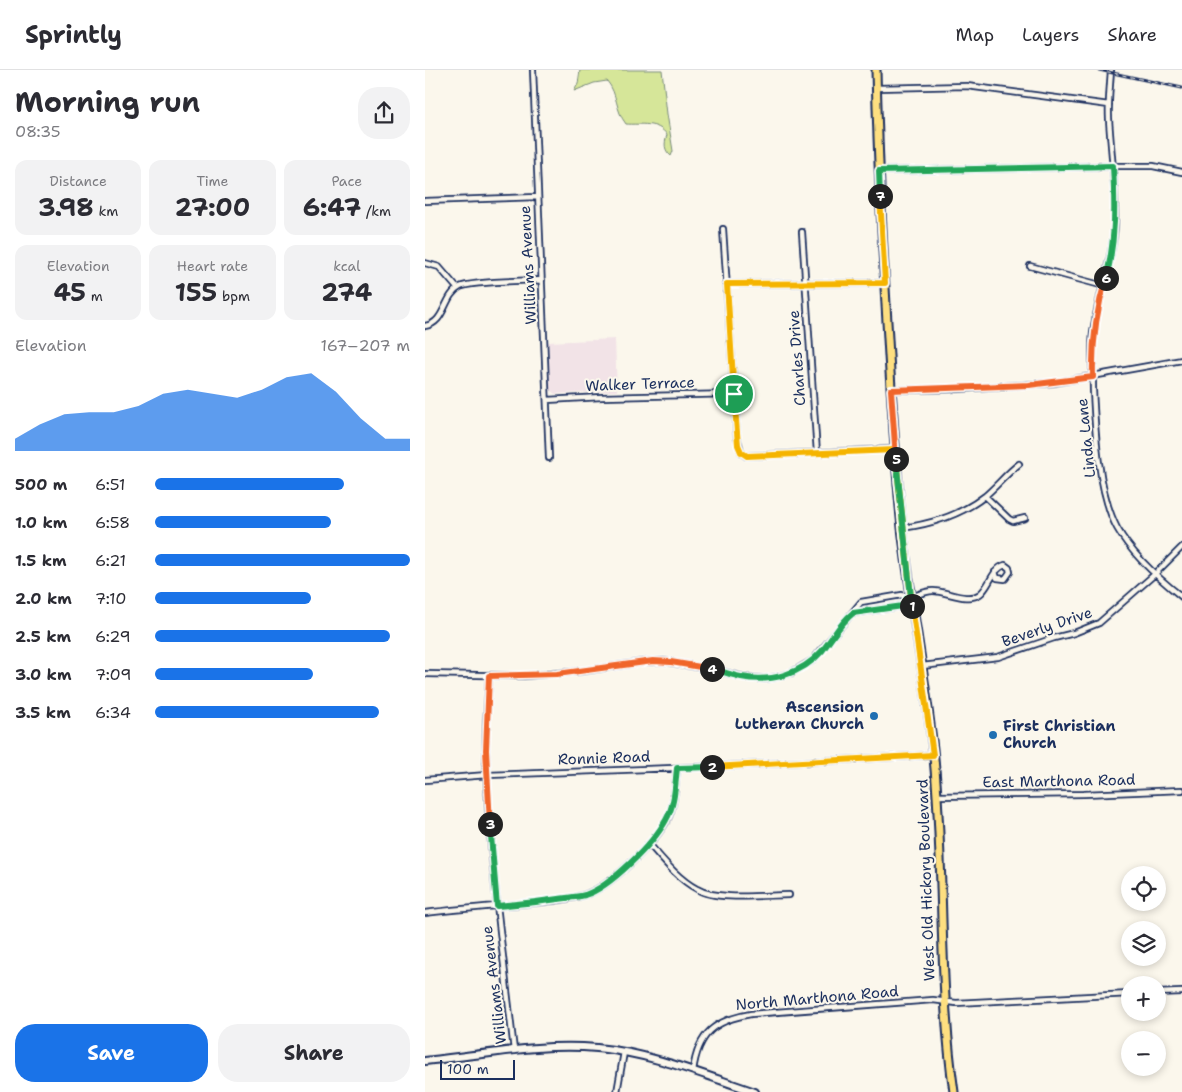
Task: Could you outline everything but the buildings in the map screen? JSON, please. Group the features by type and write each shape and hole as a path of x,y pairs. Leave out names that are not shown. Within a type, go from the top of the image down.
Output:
{"main road":[{"name":"West Old Hickory Boulevard","path":"876,70 879,171 895,450 909,598 922,666 937,796 944,1001 948,1052 954,1092"}],"street":[{"name":"Williams Avenue","path":"533,70 549,458"},
{"name":"Linda Lane","path":"1111,70 1109,105 1115,222 1111,257 1093,335 1093,377 1097,436 1108,502 1114,520 1123,537 1155,574 1182,597"},
{"path":"877,88 967,86 1109,105"},
{"path":"879,171 1153,166 1182,172"},
{"path":"425,202 537,197"},
{"path":"723,229 738,445 741,452 747,456 895,450"},
{"name":"Charles Drive","path":"802,232 817,453"},
{"path":"425,263 439,268 457,288"},
{"path":"1031,266 1104,286"},
{"path":"425,326 435,322 440,317 448,300 457,288 469,284 542,280"},
{"path":"727,284 885,283"},
{"path":"891,390 1029,385 1093,377 1182,360"},
{"name":"Walker Terrace","path":"547,400 734,394"},
{"path":"902,528 924,525 951,516 985,496 1019,464"},
{"path":"985,496 1009,519 1013,521 1025,518"},
{"name":"Beverly Drive","path":"922,666 998,657 1074,633 1099,623 1155,574 1182,547"},
{"path":"853,613 903,606 909,598 926,592 934,591 970,597 979,595 991,581 995,572"},
{"path":"425,674 552,675 629,663 663,661 743,677 776,678 791,673 813,660 861,602 901,595 909,598"},
{"name":"Williams Avenue","path":"489,676 486,750 487,775 497,906 514,1051"},
{"name":"Ronnie Road","path":"425,780 487,775 726,766 933,755"},
{"path":"425,913 540,902 585,895 598,890 649,844 667,820 672,805 677,768"},
{"name":"East Marthona Road","path":"937,796 1084,794 1182,790"},
{"path":"649,844 680,877 696,889 707,894 722,896 789,895"},
{"path":"1166,993 1182,992"},
{"name":"North Marthona Road","path":"693,1071 695,1059 705,1037 712,1030 727,1019 751,1014 933,1000 991,1002 1121,995"},
{"path":"425,1061 564,1047 598,1048 647,1057 755,1092"},
{"path":"617,1092 624,1052"}],"shaded area":[{"path":"615,339 617,391 555,394 550,390 548,342"}],"green space":[{"path":"580,70 662,70 673,151 671,156 665,144 667,135 659,128 648,125 626,124 622,119 611,86 607,81 594,83 574,91 578,84"}],"railway":[{"path":"1099,70 1182,88"}],"place":[{"name":"Ascension Lutheran Church","path":"874,716"},
{"name":"First Christian Church","path":"993,735"}],"route":[{"path":"734,394 727,284 885,283 879,171 1113,166 1115,222 1111,257 1093,335 1093,377 1029,385 891,390 898,487 902,528 911,597 907,598 903,606 853,613 813,660 791,673 776,678 743,677 663,661 629,663 557,674 489,676 486,750 487,782 497,906 579,896 598,890 649,844 667,820 672,805 677,768 933,755 902,528 898,487 895,450 747,456 741,452 738,445 734,394"}]}
